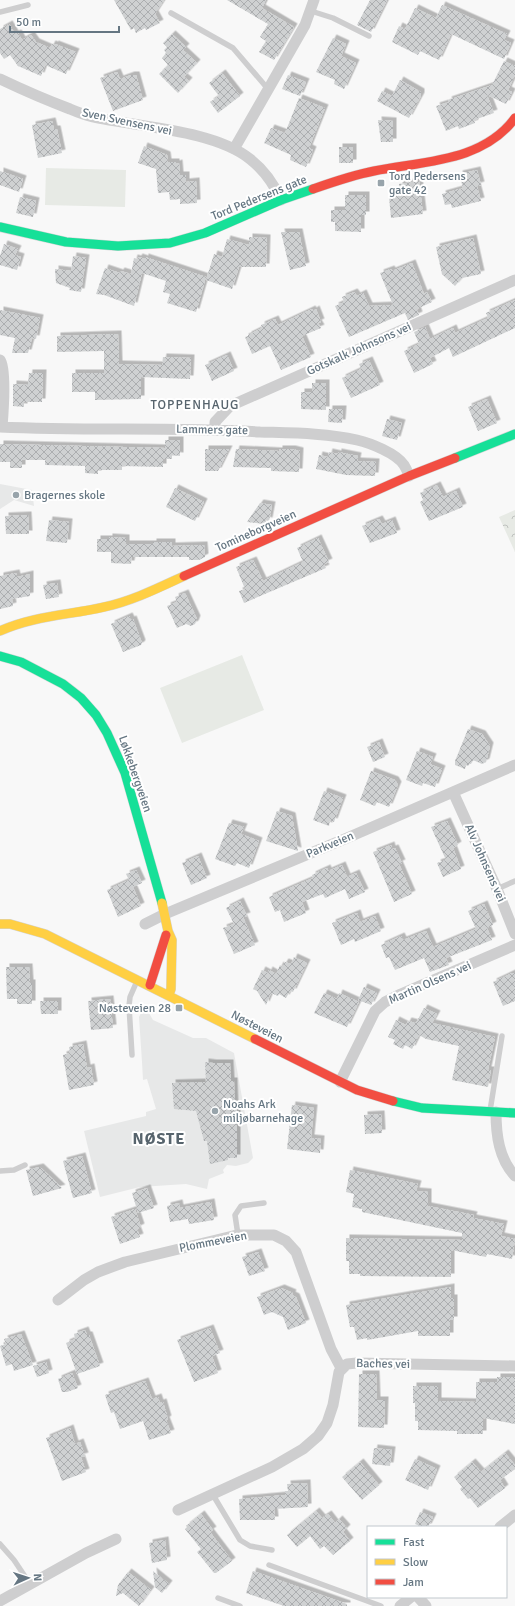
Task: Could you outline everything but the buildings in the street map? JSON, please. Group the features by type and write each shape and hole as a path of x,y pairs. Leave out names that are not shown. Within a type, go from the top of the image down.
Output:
{"street":[{"path":"234,149 305,25 314,0"},
{"name":"Sven Svensens vei","path":"0,79 28,93 91,117 191,134 234,149 250,158 264,172 281,200"},
{"name":"Tord Pedersens gate","path":"0,227 66,242 118,246 170,243 205,233 281,200 340,179 372,171 458,156 486,145 507,129 515,118"},
{"name":"Gotskalk Johnsons vei","path":"215,429 215,422 230,406 515,280"},
{"path":"0,360 2,363 4,378 1,427"},
{"name":"Lammers gate","path":"1,427 58,430 215,429 304,434 357,440 376,446 396,458 404,465 409,476"},
{"name":"Tomineborgveien","path":"0,631 40,618 101,608 136,598 409,476 515,434"},
{"name":"Løkkebergveien","path":"0,656 26,664 52,677 80,697 100,719 114,745 121,763 168,931 172,940 172,983 169,995"},
{"name":"Parkveien","path":"145,924 164,914 354,835 515,765"},
{"name":"Alv Johnsens vei","path":"453,792 497,889 515,934"},
{"name":"Nøsteveien","path":"0,924 10,924 45,934 150,985 340,1082 369,1094 408,1105 429,1108 515,1113"},
{"path":"150,985 168,931"},
{"name":"Martin Olsens vei","path":"340,1082 375,1011 385,1002 515,945"},
{"path":"493,1112 500,1148 507,1165 515,1176"},
{"name":"Plommeveien","path":"58,1300 84,1280 98,1272 125,1262 238,1235 274,1235 281,1237 292,1246 296,1252 331,1349 341,1368"},
{"name":"Baches vei","path":"178,1510 288,1459 303,1449 318,1436 327,1423 333,1405 338,1372 347,1364 515,1366"},
{"path":"501,1526 515,1515"},
{"path":"0,1601 86,1553 116,1539"},
{"path":"400,1606 410,1598"},
{"path":"419,1598 426,1606"}],"lane":[{"path":"0,12 28,5"},
{"path":"311,11 332,18 369,36"},
{"path":"171,13 233,48 268,89"},
{"path":"497,889 515,881"},
{"path":"132,1055 129,1006 130,997 138,979"},
{"path":"493,1112 502,1036"},
{"path":"0,1171 14,1170 25,1165"},
{"path":"238,1235 235,1215 241,1206 264,1203"},
{"path":"213,1495 240,1540 250,1546 272,1550"},
{"path":"0,1544 14,1560 30,1584"},
{"path":"269,1565 381,1606"},
{"path":"218,1598 240,1606"}],"shaded area":[{"name":"Bragernes skole","path":"0,484 32,490 34,506 14,500 0,509"},
{"path":"146,1008 153,1020 193,1038 206,1038 234,1053 253,1158 248,1163 236,1166 227,1165 223,1170 224,1173 209,1179 207,1189 186,1184 140,1187 100,1197 84,1131 146,1116 146,1112 156,1109 147,1079 143,1080 139,1017 142,1011"}],"green space":[{"path":"46,168 126,170 125,207 45,205"},
{"path":"515,510 515,552 499,517"},
{"path":"242,655 264,710 182,743 160,688"}],"traffic: fast":[{"path":"0,227 66,242 118,246 170,243 205,233 281,200 313,189"},
{"path":"455,458 515,434"},
{"path":"0,656 21,662 63,684 81,698 96,715 107,733 125,773 162,903"},
{"path":"393,1101 422,1108 515,1113"}],"traffic: slow":[{"path":"0,631 25,622 91,610 125,601 145,594 184,576"},
{"path":"162,903 168,931 172,940 171,989 169,995"},
{"path":"0,924 10,924 45,934 255,1039"}],"traffic: jam":[{"path":"313,189 366,173 451,157 469,151 486,143 502,132 515,118"},
{"path":"184,576 409,476 455,458"},
{"path":"150,985 166,935"},
{"path":"255,1039 357,1090 393,1101"}],"place":[{"name":"Tord Pedersens gate 42","path":"381,183"},
{"name":"Bragernes skole","path":"16,495"},
{"name":"Nøsteveien 28","path":"179,1008"},
{"name":"Noahs Ark miljøbarnehage","path":"215,1111"}],"district":[{"name":"TOPPENHAUG","path":"195,405"},
{"name":"NØSTE","path":"159,1139"}]}
